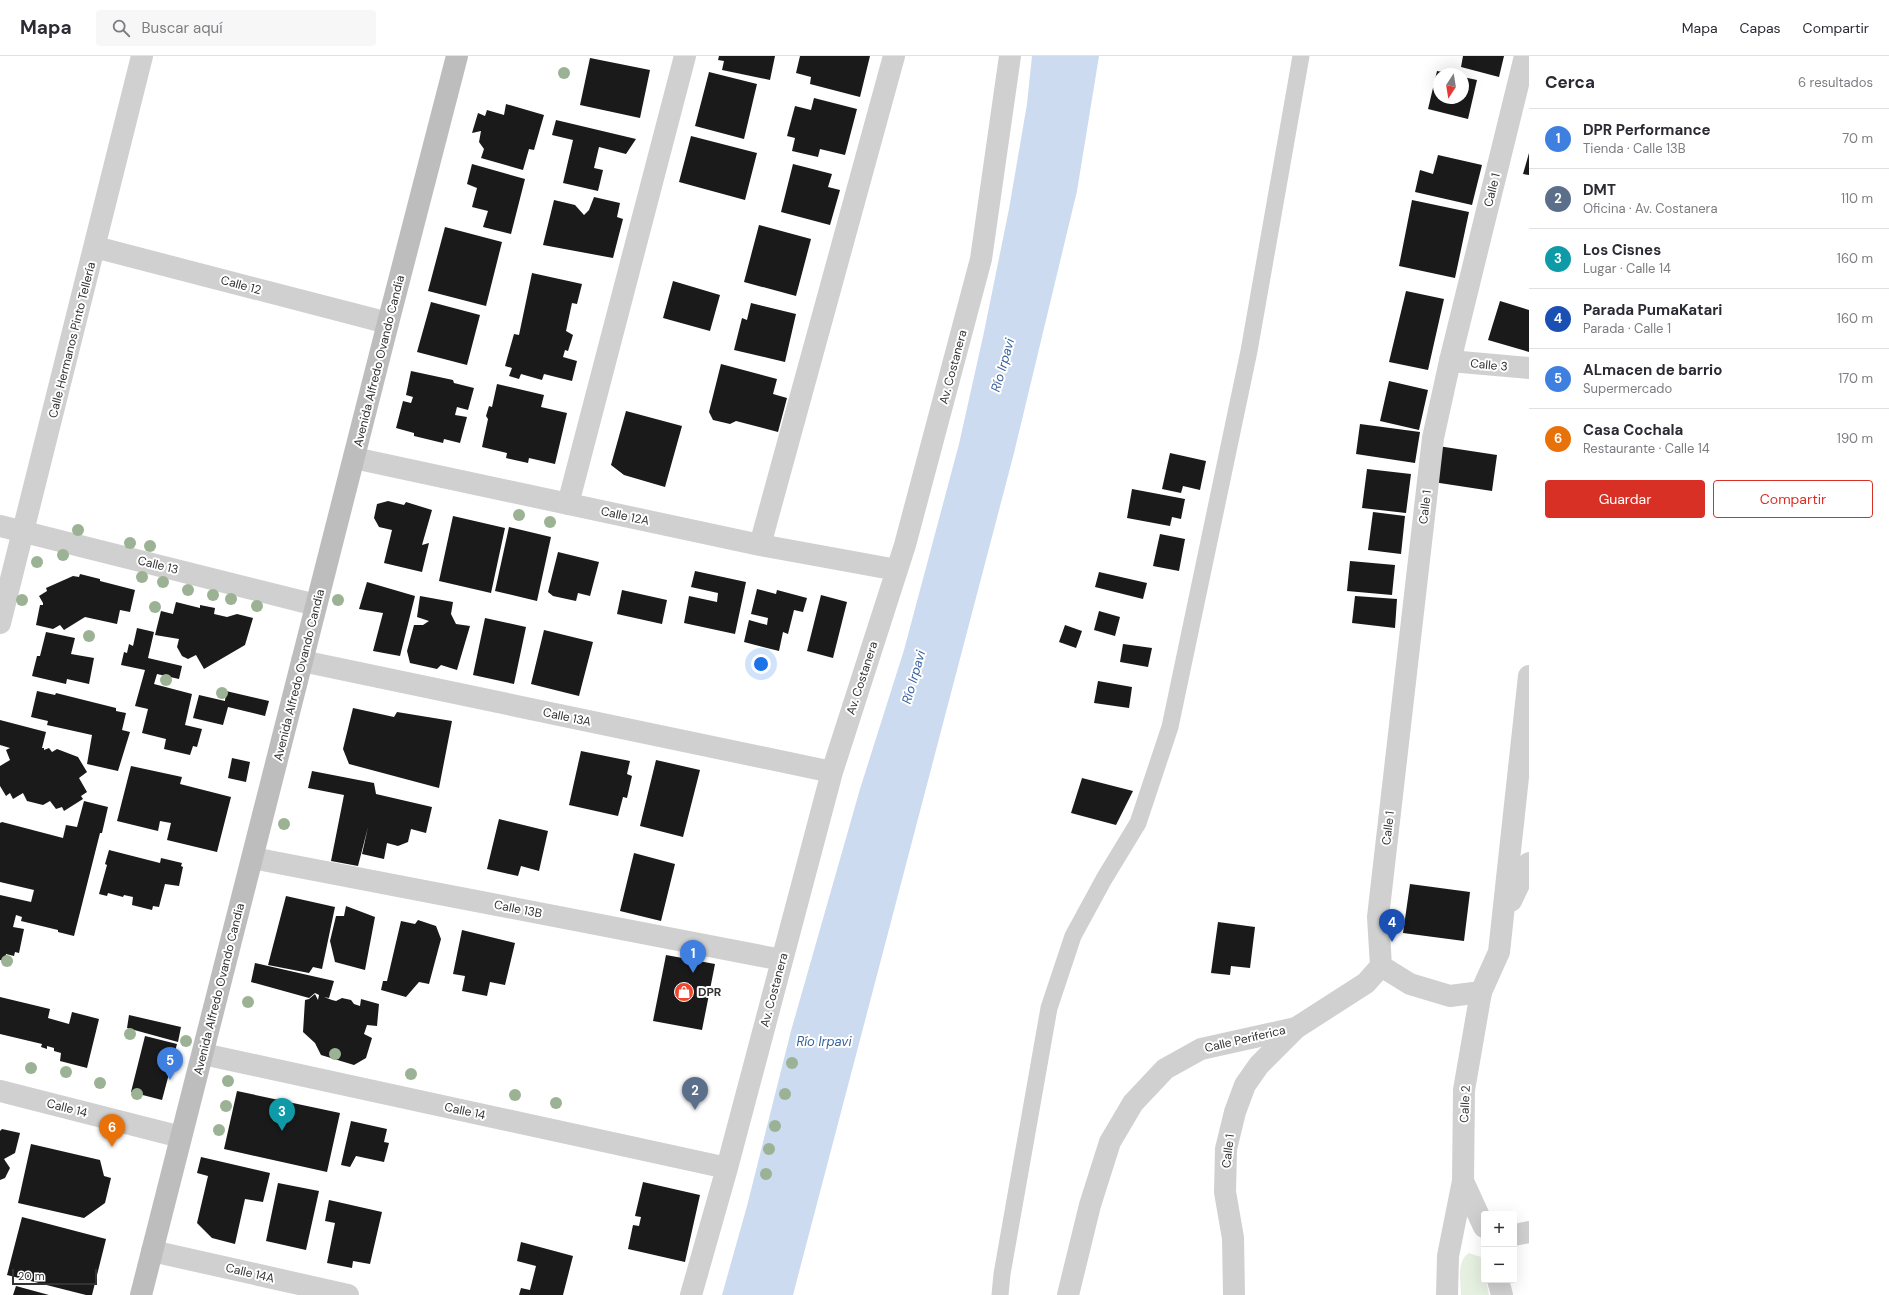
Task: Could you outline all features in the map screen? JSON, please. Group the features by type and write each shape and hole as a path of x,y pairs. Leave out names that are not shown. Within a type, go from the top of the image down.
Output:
{"main road":[{"name":"Avenida Alfredo Ovando Candia","path":"141,1295 388,323 458,56"}],"street":[{"name":"Calle Hermanos Pinto Tellería","path":"0,623 142,56"},
{"path":"568,504 685,56"},
{"path":"760,545 894,56"},
{"name":"Av. Costanera","path":"690,1295 727,1168 832,772 908,537 981,259 1010,56"},
{"name":"Calle 1","path":"1381,966 1378,917 1433,438 1450,361 1525,56"},
{"name":"Calle 12","path":"95,247 388,323"},
{"name":"Calle 3","path":"1450,361 1529,368"},
{"name":"Calle 12A","path":"354,458 760,545 897,570"},
{"name":"Calle 13","path":"0,526 316,605"},
{"name":"Calle 13A","path":"302,661 832,772"},
{"name":"Calle 2","path":"1447,1295 1448,1256 1463,1181 1464,1090 1481,992 1499,952 1529,676"},
{"name":"Calle 13B","path":"253,858 782,960"},
{"name":"Calle 2","path":"1504,917 1529,863"},
{"path":"1381,966 1410,984 1450,996 1481,992"},
{"name":"Calle Periferica","path":"1068,1295 1090,1205 1110,1142 1132,1103 1165,1069 1201,1049 1296,1028 1366,983 1381,966"},
{"name":"Calle 1","path":"1234,1295 1233,1238 1225,1192 1227,1142 1234,1112 1245,1085 1259,1065 1296,1028"},
{"name":"Calle 14","path":"203,1054 727,1168"},
{"name":"Calle 14","path":"0,1091 181,1137"},
{"path":"1463,1181 1481,1221"},
{"path":"1517,1234 1529,1232"},
{"name":"Calle 14A","path":"152,1251 348,1295"},
{"path":"1499,1283 1502,1295"}],"lane":[{"path":"1000,1295 1002,1274 1048,1008 1073,936 1104,879 1138,823 1170,727 1248,358 1301,56"}],"green space":[{"path":"1469,1253 1481,1257 1481,1283 1487,1283 1489,1295 1461,1295 1460,1272 1462,1261"}],"water":[{"name":"Río Irpavi","path":"1032,56 1099,56 1077,191 1014,453 793,1295 722,1295 747,1206 791,1031 860,789 904,650 959,444 1009,209 1027,104"}],"building":[{"path":"719,56 775,56 770,80 722,70 724,61 718,60"},
{"path":"800,56 870,56 860,97 810,84 811,77 796,73"},
{"path":"1463,56 1504,56 1499,77 1461,67"},
{"path":"590,58 650,70 640,118 580,105"},
{"path":"709,72 757,84 744,139 695,126"},
{"path":"1469,78 1477,80 1468,119 1428,109 1433,88 1433,104 1469,104"},
{"path":"814,98 857,109 845,155 820,149 818,157 792,151 795,138 787,136 795,106 811,110"},
{"path":"506,104 544,115 534,150 529,149 523,170 481,158 484,149 479,142 481,131 472,133 478,113 485,116 487,110 504,115"},
{"path":"556,120 636,139 626,154 599,147 594,168 603,170 598,191 563,183 573,140 552,135"},
{"path":"691,136 757,153 745,200 679,182"},
{"path":"1529,153 1529,175 1523,174"},
{"path":"1438,155 1482,165 1472,205 1415,192 1420,170 1433,174"},
{"path":"472,164 525,179 511,234 483,227 488,211 472,207 477,188 467,184"},
{"path":"793,164 832,174 828,187 840,190 830,225 781,212"},
{"path":"594,197 620,203 617,217 623,219 613,258 543,245 554,200 575,205 584,215 589,210"},
{"path":"1412,200 1469,212 1455,278 1399,266"},
{"path":"759,225 811,239 796,296 744,282"},
{"path":"445,227 502,242 486,306 428,291"},
{"path":"532,273 582,284 577,304 572,303 566,331 573,335 568,351 565,350 563,357 577,361 572,381 544,374 542,380 521,374 519,379 509,376 512,368 505,366 514,334 519,335"},
{"path":"673,281 720,295 710,331 663,318"},
{"path":"1406,291 1444,299 1428,370 1389,362"},
{"path":"1500,301 1529,310 1529,352 1488,340"},
{"path":"431,302 480,315 467,365 417,352"},
{"path":"751,303 796,314 785,362 734,350 742,318 747,320"},
{"path":"721,364 777,379 773,394 787,398 778,432 736,421 730,424 713,420 709,412"},
{"path":"411,371 453,380 454,383 474,388 468,410 457,407 455,415 467,417 460,443 444,439 443,443 414,436 414,433 396,428 403,401 411,403 413,397 406,395"},
{"path":"1389,381 1428,390 1419,430 1380,421"},
{"path":"497,384 544,395 541,407 567,413 555,464 529,458 528,463 506,458 507,453 482,447 488,419 486,416 489,406 492,407"},
{"path":"626,411 682,426 665,487 624,475 611,465"},
{"path":"1360,424 1420,432 1415,463 1356,454"},
{"path":"1438,446 1497,455 1492,491 1433,482"},
{"path":"1170,453 1206,461 1200,490 1183,486 1181,493 1162,489"},
{"path":"1367,469 1411,474 1406,513 1362,508"},
{"path":"1132,489 1185,499 1181,519 1172,517 1170,526 1127,518"},
{"path":"388,501 404,505 406,502 432,510 422,545 429,543 422,572 384,563 392,530 379,527 374,518 377,504"},
{"path":"1373,512 1405,516 1401,554 1368,550"},
{"path":"453,516 505,528 491,593 439,581"},
{"path":"509,527 551,537 537,601 495,591"},
{"path":"1160,534 1185,539 1179,571 1153,566"},
{"path":"558,552 599,562 590,596 578,593 576,601 553,596 548,592"},
{"path":"1350,561 1395,565 1392,595 1347,591"},
{"path":"695,571 746,582 735,634 684,623 689,596 717,602 718,593 691,587"},
{"path":"1099,572 1147,583 1143,599 1095,587"},
{"path":"80,574 135,590 130,612 120,610 117,624 85,617 64,630 60,625 53,629 36,625 40,605 43,605 39,596 47,591 46,588 73,576 79,577"},
{"path":"367,582 415,596 400,656 373,651 383,613 359,609"},
{"path":"757,589 776,594 777,590 807,598 803,612 794,610 788,634 783,632 779,651 744,642 749,620 767,625 768,618 751,614"},
{"path":"622,590 667,600 662,624 617,614"},
{"path":"821,595 847,602 833,658 807,651"},
{"path":"420,596 453,602 451,614 456,624 470,626 457,670 441,665 437,669 410,663 407,651 414,625 423,625 429,621 417,617"},
{"path":"1355,596 1397,599 1395,628 1352,623"},
{"path":"176,602 200,608 200,605 215,608 214,614 227,617 237,614 253,618 245,645 204,669 196,655 188,659 182,656 177,647 179,639 155,635 161,611 173,614"},
{"path":"1099,611 1120,617 1115,636 1094,630"},
{"path":"485,618 526,627 514,684 473,675"},
{"path":"1065,625 1082,631 1076,648 1059,642"},
{"path":"137,628 154,632 148,658 182,666 179,679 157,674 154,684 192,694 185,725 202,729 197,747 193,746 190,755 164,749 166,739 142,733 148,709 135,706 145,670 121,665 124,652 127,653 129,644 133,646"},
{"path":"544,630 593,642 579,696 531,684"},
{"path":"46,632 75,638 71,654 94,658 89,684 67,679 66,684 32,676 37,656 40,656"},
{"path":"1123,644 1152,648 1148,667 1120,662"},
{"path":"1098,681 1132,687 1129,708 1094,703"},
{"path":"37,691 55,695 56,693 116,708 116,711 126,713 122,730 130,732 118,771 87,764 92,735 47,725 48,721 31,717"},
{"path":"226,691 269,701 265,716 228,707 223,725 193,718 199,695 225,701"},
{"path":"353,708 394,717 397,712 452,721 439,788 349,764 343,749"},
{"path":"0,720 46,732 42,748 44,748 44,750 49,748 52,752 57,749 78,757 87,772 79,778 87,792 81,796 83,799 64,811 62,807 56,809 50,801 43,805 27,801 23,793 13,799 10,793 6,796 0,786 0,766 10,760 6,750 10,748 0,745"},
{"path":"581,751 630,761 627,774 632,776 627,798 623,797 618,816 569,805"},
{"path":"232,758 250,762 246,782 228,778"},
{"path":"656,760 700,770 683,837 640,826"},
{"path":"131,766 182,777 180,784 231,797 217,852 167,840 171,823 160,821 158,831 117,821"},
{"path":"312,771 374,783 376,794 432,807 426,833 411,829 408,842 398,846 387,843 384,859 362,854 368,827 358,866 331,861 344,795 308,788"},
{"path":"1082,778 1133,791 1116,825 1071,813"},
{"path":"84,801 108,807 74,936 58,932 58,930 21,921 22,917 16,915 13,927 24,929 19,953 15,952 14,956 6,954 5,961 0,960 0,895 31,902 34,890 0,882 0,823 2,822 63,838 66,825 77,827"},
{"path":"499,819 548,831 539,871 521,866 518,876 487,869"},
{"path":"109,850 160,863 161,858 182,863 181,866 183,867 179,886 165,884 159,907 153,906 152,910 132,905 133,897 124,895 123,897 108,893 107,896 99,894 107,865 105,864"},
{"path":"634,853 675,864 661,921 620,911"},
{"path":"1410,884 1470,892 1464,941 1403,933"},
{"path":"286,896 335,907 322,969 313,967 309,973 268,965"},
{"path":"346,906 375,917 365,970 335,962 330,941 336,916 344,916"},
{"path":"418,920 436,926 441,939 429,984 419,982 406,997 381,990 383,981 387,981 401,921 415,924"},
{"path":"1218,922 1255,927 1250,968 1231,966 1230,975 1211,973"},
{"path":"462,930 515,943 505,985 490,982 487,996 462,991 465,976 453,974"},
{"name":"DPR","path":"666,955 715,964 702,1030 653,1021"},
{"path":"255,963 334,981 329,998 324,997 332,1000 336,1001 342,998 351,1000 354,1004 360,1006 361,999 379,1004 377,1026 367,1025 364,1034 372,1038 366,1058 354,1065 321,1055 315,1043 303,1032 305,1000 309,999 315,994 318,1000 319,995 315,993 309,998 251,982"},
{"path":"0,997 50,1009 48,1018 69,1024 72,1012 99,1019 87,1068 60,1061 61,1053 54,1051 54,1048 47,1046 47,1049 41,1047 42,1044 0,1034"},
{"path":"129,1015 181,1027 178,1042 127,1028"},
{"path":"145,1036 177,1044 162,1100 131,1092"},
{"path":"237,1091 340,1113 327,1172 224,1149"},
{"path":"351,1121 387,1129 384,1142 389,1143 384,1162 356,1156 350,1167 341,1165"},
{"path":"2,1129 20,1133 15,1153 4,1159 10,1168 5,1178 0,1180 0,1131"},
{"path":"31,1144 100,1160 104,1176 111,1178 105,1203 84,1218 18,1203"},
{"path":"201,1157 270,1173 263,1202 245,1199 235,1244 212,1238 197,1223 208,1176 197,1173"},
{"path":"643,1182 700,1195 685,1262 628,1249 633,1225 639,1226 641,1217 635,1216"},
{"path":"278,1183 319,1191 306,1250 266,1241"},
{"path":"329,1200 382,1212 370,1264 353,1261 352,1268 327,1263 335,1223 325,1221"},
{"path":"22,1217 106,1239 92,1295 86,1295 7,1275"},
{"path":"521,1242 573,1256 563,1295 519,1295 521,1288 530,1290 536,1266 517,1261"},
{"path":"16,1286 49,1295 13,1295"}],"place":[{"name":"Parada PumaKatari","path":"1392,942"},
{"name":"DPR Performance","path":"693,973"},
{"name":"DPR","path":"684,992"},
{"name":"ALmacen de barrio","path":"170,1080"},
{"name":"DMT","path":"695,1110"},
{"name":"Los Cisnes","path":"282,1131"},
{"name":"Casa Cochala","path":"112,1147"}]}
